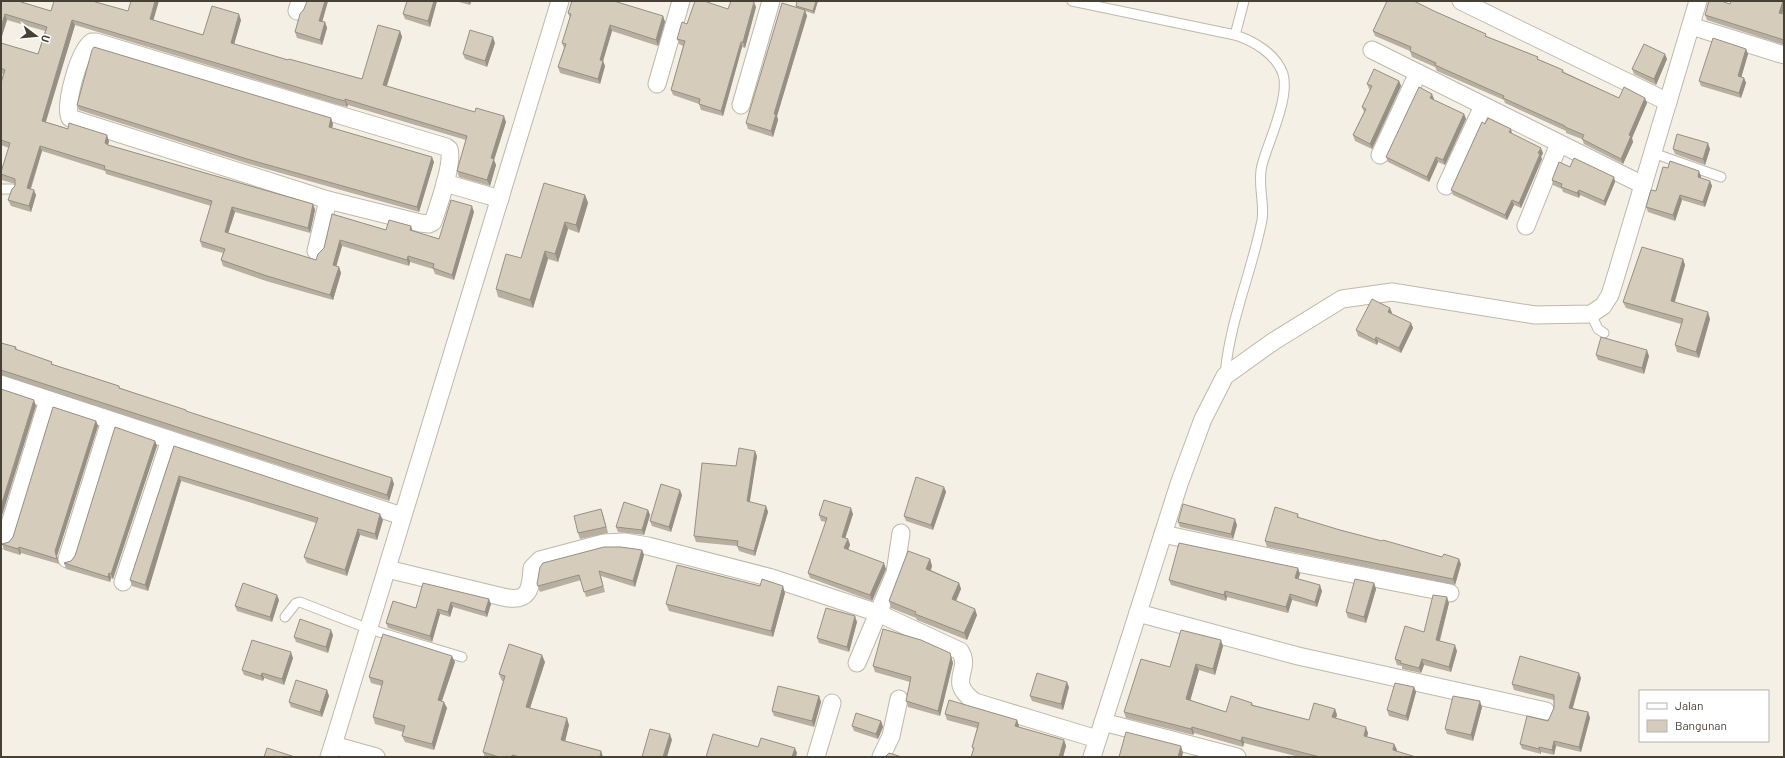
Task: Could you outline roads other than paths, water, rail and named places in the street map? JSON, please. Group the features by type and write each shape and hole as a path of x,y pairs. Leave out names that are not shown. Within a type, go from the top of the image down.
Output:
{"street":[{"path":"376,757 331,751 560,1"},
{"path":"657,84 681,1"},
{"path":"741,105 770,1"},
{"path":"1461,1 1668,102"},
{"path":"1092,757 1163,534 1203,419 1225,376 1274,340 1342,299 1392,292 1535,315 1592,314 1603,306 1610,295 1654,153 1698,1"},
{"path":"1691,26 1784,55"},
{"path":"92,42 96,42 446,147 449,149 450,154 445,184 434,222 429,224 328,200 70,118 68,114 68,103 77,68 84,49 92,42"},
{"path":"1372,50 1643,185"},
{"path":"1380,155 1418,73"},
{"path":"1446,186 1483,106"},
{"path":"1526,226 1559,144"},
{"path":"445,184 500,198"},
{"path":"316,251 328,200"},
{"path":"1,384 402,516"},
{"path":"5,540 48,400"},
{"path":"67,559 110,421"},
{"path":"123,582 170,440"},
{"path":"857,663 895,573 901,532"},
{"path":"1163,534 1282,560 1450,592"},
{"path":"387,569 503,597 516,598 527,594 530,589 532,568 540,560 604,543 624,542 772,578 878,613 960,651 964,657 964,666 960,675 962,690 976,702 1098,739"},
{"path":"1138,613 1298,656 1546,711"},
{"path":"881,757 894,726 899,699"},
{"path":"816,757 832,703"},
{"path":"1103,722 1238,757"}],"lane":[{"path":"1072,1 1235,35 1260,45 1283,74 1284,88 1281,106 1262,166 1259,181 1262,218 1227,350 1225,376"},
{"path":"1235,35 1244,1"},
{"path":"1654,153 1721,177"},
{"path":"1,188 12,189"},
{"path":"1592,314 1598,329 1604,333"},
{"path":"285,617 296,603 300,602 369,629 462,657"}]}
